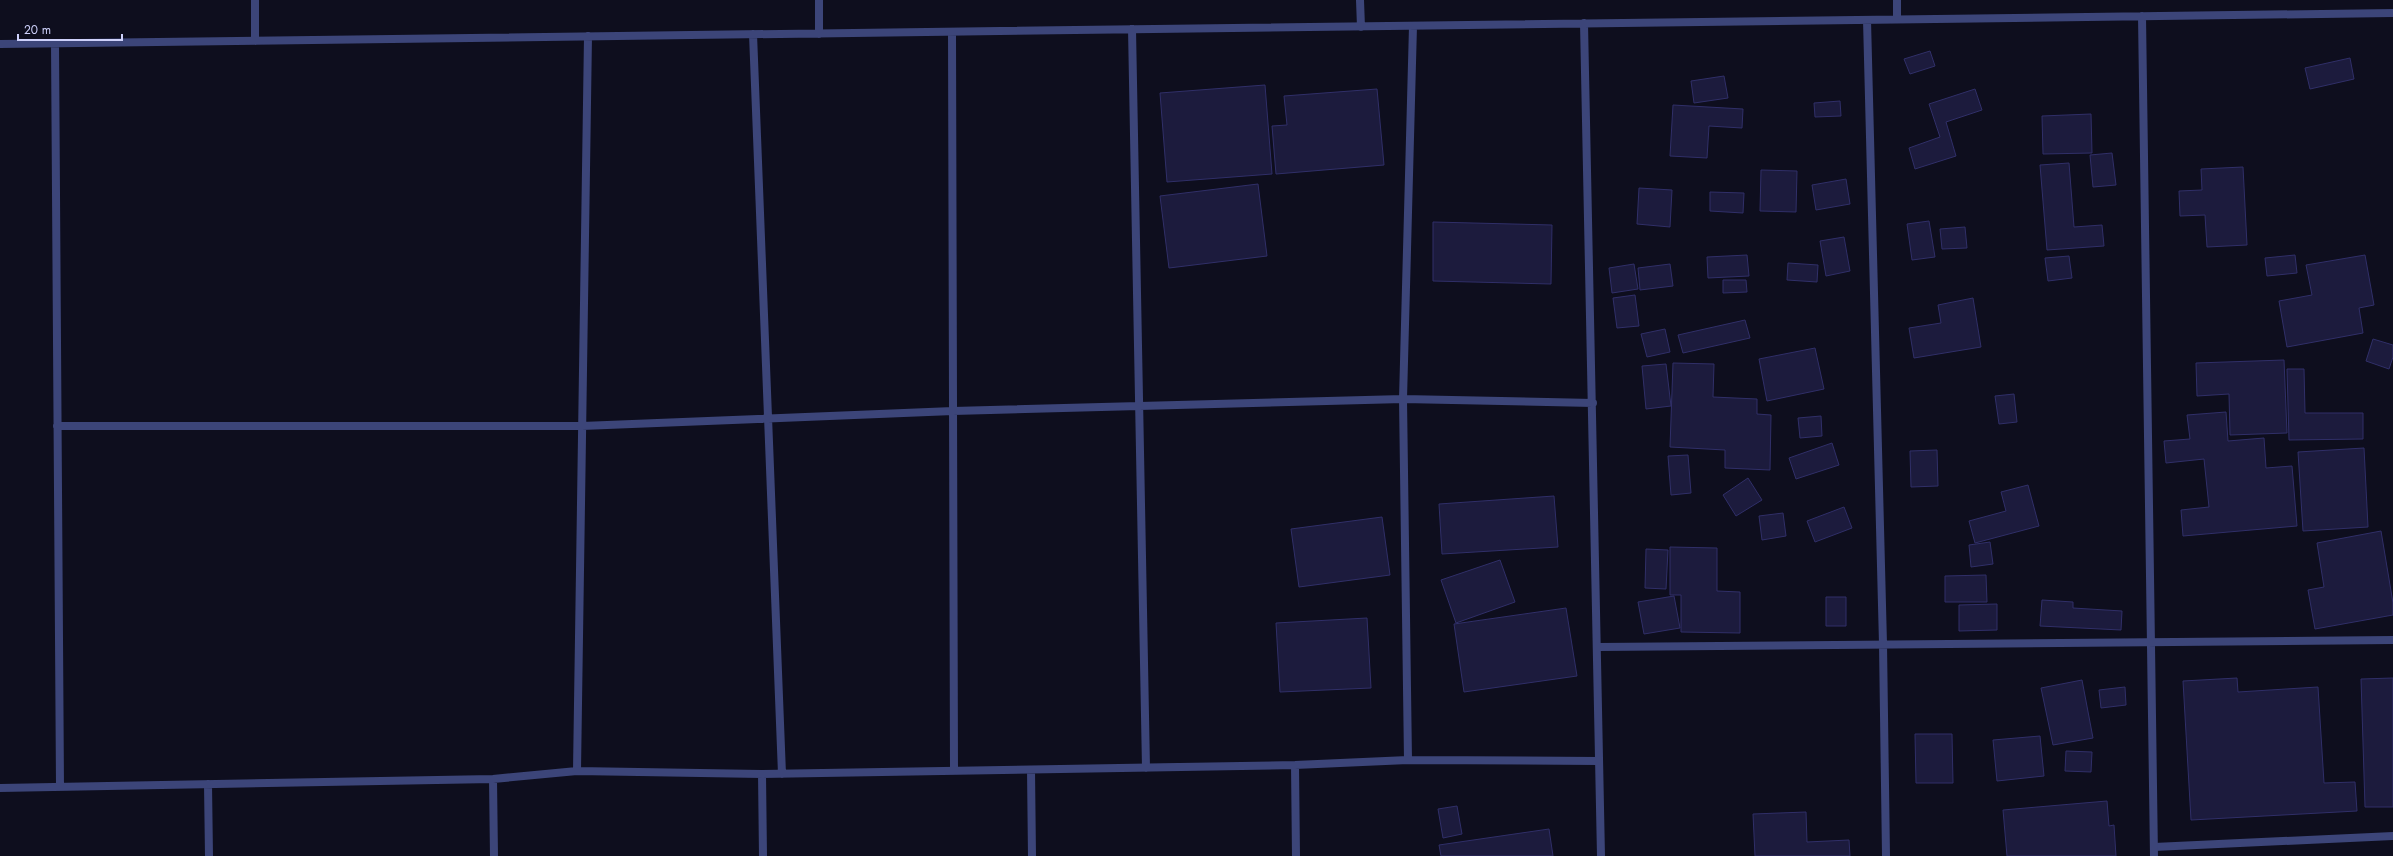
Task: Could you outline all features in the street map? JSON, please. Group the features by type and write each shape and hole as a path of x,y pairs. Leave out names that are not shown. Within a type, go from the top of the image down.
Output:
{"street":[{"path":"255,0 255,41"},
{"path":"819,0 819,34"},
{"path":"1360,0 1361,27"},
{"path":"1896,0 1897,19"},
{"path":"0,44 2393,13"},
{"path":"2142,16 2154,856"},
{"path":"1867,20 1883,644 1886,856"},
{"path":"1584,23 1598,647 1601,856"},
{"path":"1408,760 1404,399 1413,26"},
{"path":"1132,29 1146,768"},
{"path":"952,32 954,771"},
{"path":"753,34 782,774"},
{"path":"577,771 588,36"},
{"path":"55,44 60,787"},
{"path":"57,426 582,426 953,411 1404,399 1593,403"},
{"path":"1598,647 2393,640"},
{"path":"0,788 493,779 577,771 782,774 1295,765 1408,760 1599,761"},
{"path":"1295,765 1296,856"},
{"path":"1031,770 1032,856"},
{"path":"762,774 763,856"},
{"path":"493,779 494,856"},
{"path":"208,784 209,856"},
{"path":"2154,847 2393,836"}],"building":[{"path":"1930,51 1935,66 1910,74 1904,59"},
{"path":"2350,58 2354,79 2310,89 2305,68"},
{"path":"1724,76 1728,98 1694,103 1691,81"},
{"path":"1265,85 1272,174 1167,182 1160,93"},
{"path":"1377,89 1384,165 1276,174 1272,126 1287,125 1284,96"},
{"path":"1975,89 1982,110 1946,122 1956,156 1915,169 1909,148 1940,137 1929,104"},
{"path":"1840,101 1841,116 1815,117 1814,103"},
{"path":"1673,105 1743,109 1742,128 1709,126 1707,158 1670,156"},
{"path":"2091,114 2092,153 2043,154 2042,116"},
{"path":"2112,153 2116,185 2093,187 2090,155"},
{"path":"2069,163 2074,227 2102,225 2104,246 2047,250 2040,165"},
{"path":"2243,167 2247,245 2207,247 2205,215 2180,216 2179,191 2202,190 2201,169"},
{"path":"1761,170 1797,171 1796,212 1760,211"},
{"path":"1846,179 1850,204 1816,210 1812,185"},
{"path":"1258,184 1267,256 1169,268 1160,196"},
{"path":"1639,188 1672,190 1670,227 1637,224"},
{"path":"1710,192 1744,193 1743,213 1710,211"},
{"path":"1929,221 1935,257 1912,260 1907,224"},
{"path":"1433,222 1552,225 1551,284 1433,281"},
{"path":"1965,227 1967,248 1942,249 1940,229"},
{"path":"1844,237 1850,271 1826,276 1820,241"},
{"path":"1747,255 1749,276 1708,278 1707,257"},
{"path":"2295,255 2297,273 2267,276 2265,258"},
{"path":"2365,255 2374,305 2359,308 2363,333 2287,347 2279,301 2312,295 2306,265"},
{"path":"2069,256 2072,278 2048,281 2045,258"},
{"path":"1788,263 1818,265 1817,282 1787,280"},
{"path":"1634,264 1638,289 1612,293 1609,268"},
{"path":"1670,264 1673,286 1640,290 1638,268"},
{"path":"1723,280 1746,280 1747,292 1723,293"},
{"path":"1635,295 1639,326 1617,328 1613,298"},
{"path":"1973,298 1981,347 1914,358 1909,328 1941,323 1938,305"},
{"path":"1745,320 1750,338 1683,353 1678,335"},
{"path":"1665,329 1670,352 1647,357 1641,334"},
{"path":"2373,339 2393,345 2393,357 2389,369 2366,361"},
{"path":"1815,348 1824,389 1767,401 1759,359"},
{"path":"2284,360 2287,433 2230,435 2229,394 2197,396 2196,363"},
{"path":"1673,363 1714,364 1713,397 1757,399 1757,414 1771,415 1770,470 1725,468 1725,450 1670,447"},
{"path":"1666,364 1671,406 1646,409 1642,366"},
{"path":"2287,369 2304,369 2305,413 2363,413 2363,439 2289,440"},
{"path":"2014,394 2017,422 1999,424 1995,396"},
{"path":"2226,412 2228,441 2264,438 2266,468 2292,466 2297,526 2183,536 2181,510 2209,507 2204,459 2166,463 2164,441 2190,439 2187,415"},
{"path":"1821,416 1822,436 1800,438 1798,418"},
{"path":"1832,443 1839,465 1796,479 1789,458"},
{"path":"2364,448 2368,527 2303,531 2298,452"},
{"path":"1937,450 1938,486 1911,487 1910,451"},
{"path":"1688,455 1691,493 1671,495 1668,456"},
{"path":"1748,478 1762,500 1736,516 1723,495"},
{"path":"2028,485 2039,526 1975,543 1969,521 2006,511 2001,492"},
{"path":"1554,496 1558,547 1442,554 1439,504"},
{"path":"1844,507 1852,528 1815,542 1807,521"},
{"path":"1783,513 1786,536 1762,540 1759,516"},
{"path":"1382,517 1390,575 1299,587 1291,529"},
{"path":"2381,531 2393,603 2393,615 2315,629 2308,590 2324,587 2317,543"},
{"path":"1990,542 1993,564 1971,567 1969,545"},
{"path":"1670,547 1717,548 1717,591 1740,592 1740,633 1681,632 1681,595 1670,595"},
{"path":"1646,549 1668,550 1666,589 1645,588"},
{"path":"1500,560 1515,602 1456,623 1441,580"},
{"path":"1986,575 1987,602 1945,602 1945,576"},
{"path":"1674,596 1680,628 1644,634 1638,602"},
{"path":"1826,597 1846,597 1846,626 1826,626"},
{"path":"2042,600 2073,602 2073,608 2122,611 2121,630 2040,626"},
{"path":"1997,604 1997,630 1959,631 1959,605"},
{"path":"1566,608 1577,676 1464,692 1454,624"},
{"path":"1367,618 1371,688 1280,692 1276,623"},
{"path":"2237,678 2238,692 2318,687 2324,783 2355,782 2357,811 2191,820 2183,681"},
{"path":"2393,678 2393,807 2365,807 2361,679"},
{"path":"2082,680 2093,738 2053,745 2041,688"},
{"path":"2125,687 2126,705 2101,708 2099,690"},
{"path":"1915,734 1952,734 1953,783 1916,783"},
{"path":"2040,736 2044,776 1997,781 1993,740"},
{"path":"2066,751 2092,752 2091,772 2065,771"},
{"path":"2107,801 2109,826 2114,825 2116,856 2007,856 2003,810"},
{"path":"1457,806 1462,834 1443,838 1438,809"},
{"path":"1806,812 1807,842 1849,840 1850,856 1755,856 1753,814"},
{"path":"1549,829 1553,856 1441,856 1439,845"}]}
